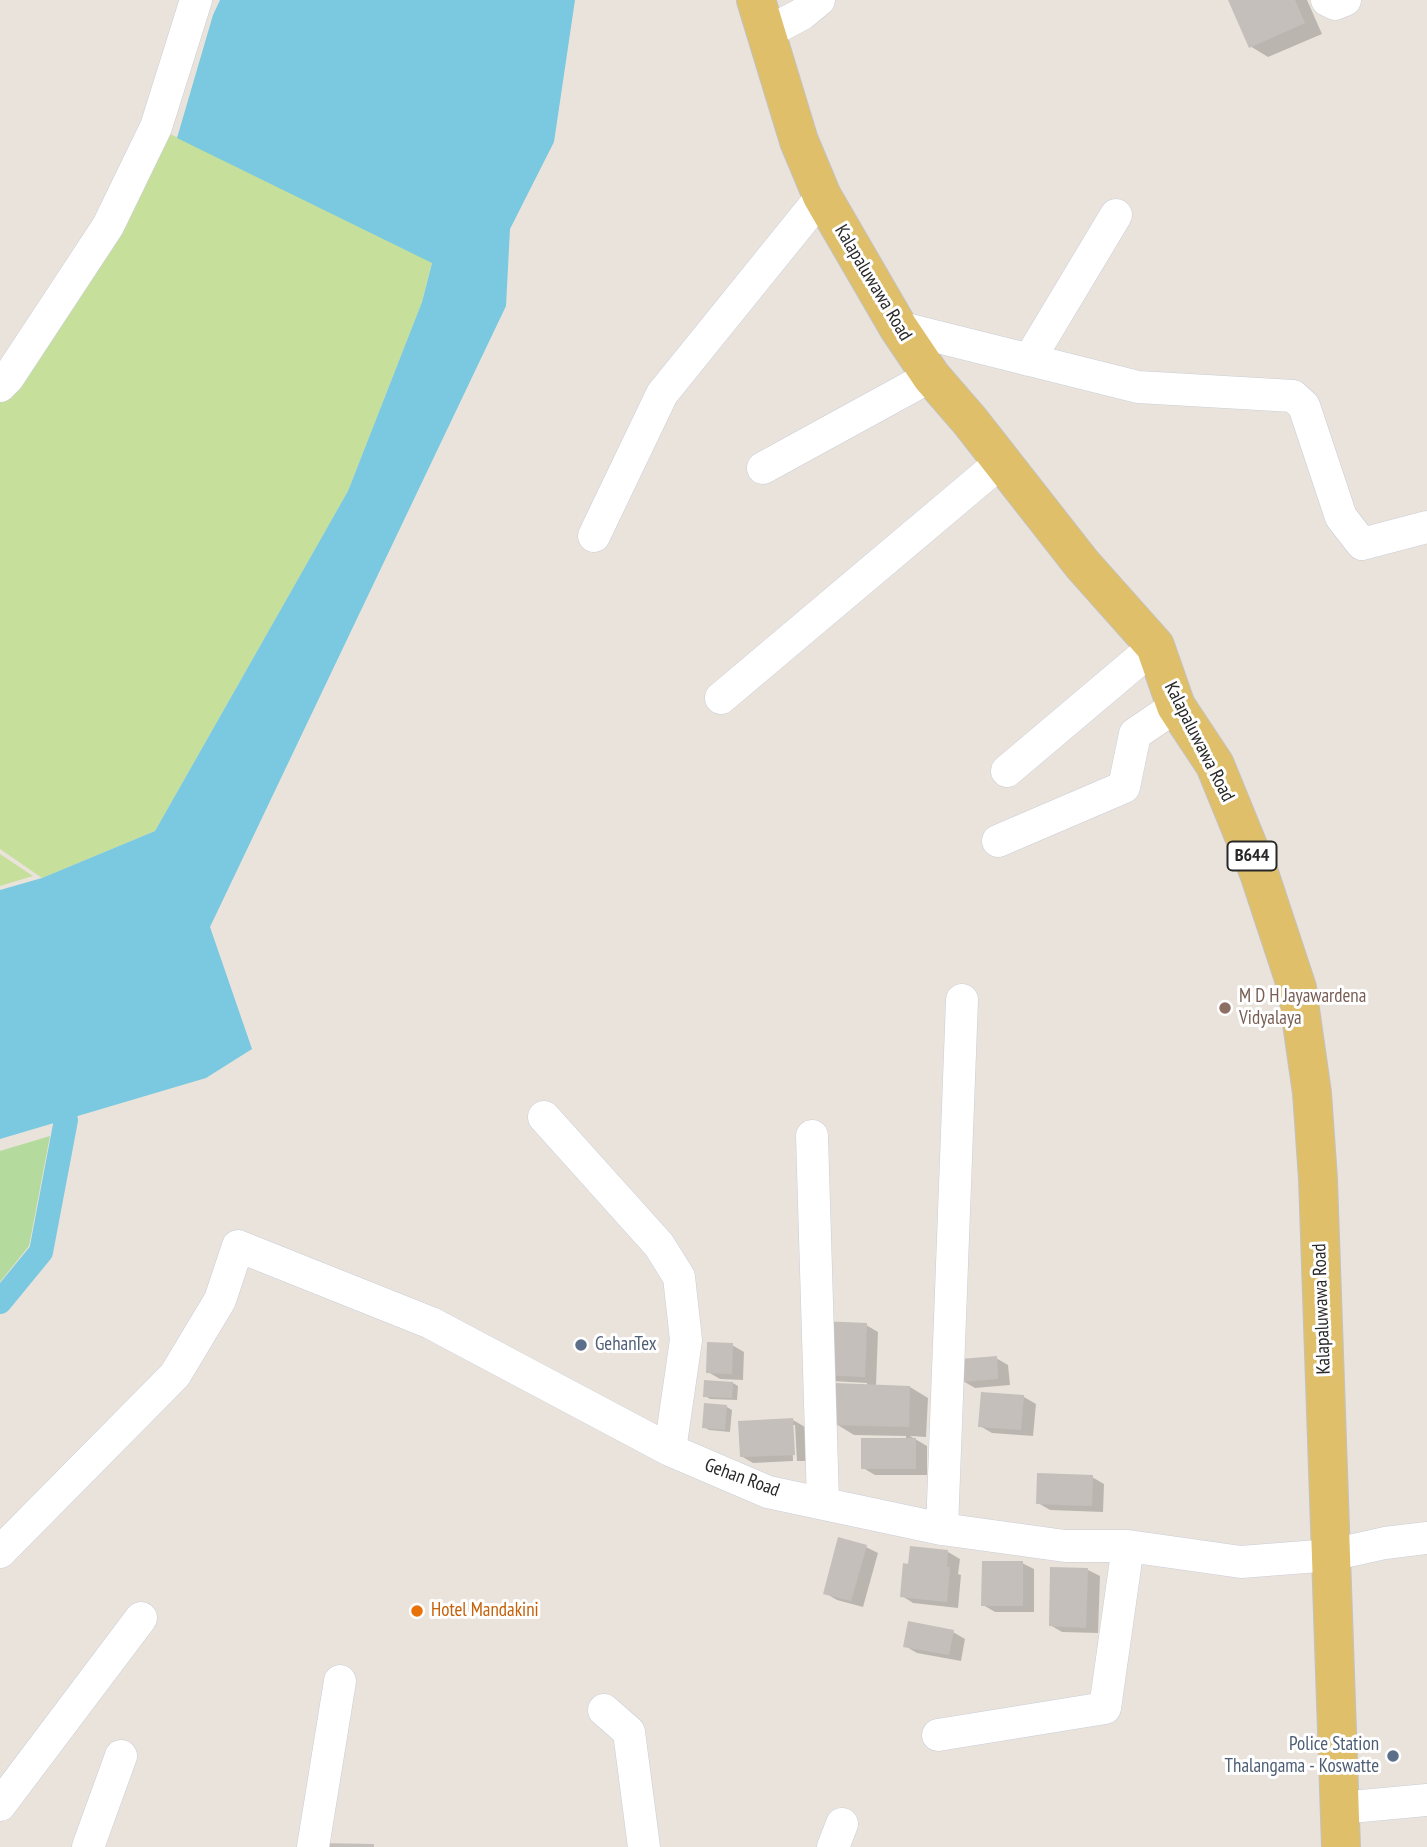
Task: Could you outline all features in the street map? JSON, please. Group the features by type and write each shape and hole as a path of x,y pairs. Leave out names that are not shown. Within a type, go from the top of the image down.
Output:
{"main road":[{"name":"Kalapaluwawa Road","path":"761,17 799,141 822,196 898,327 931,376 1082,564 1155,646 1176,706 1214,765 1259,873 1297,988 1312,1093 1318,1179 1341,1847"}],"street":[{"path":"0,386 8,378 108,226 156,127 196,0"},
{"path":"761,17 802,14 819,0"},
{"path":"1327,0 1335,4 1345,0"},
{"path":"594,536 662,394 822,196"},
{"path":"1029,360 1116,215"},
{"path":"898,327 1138,387 1293,396 1304,406 1341,517 1362,544 1427,527"},
{"path":"763,468 931,376"},
{"path":"721,698 1002,462"},
{"path":"1007,771 1155,646"},
{"path":"998,841 1124,787 1135,734 1176,706"},
{"path":"942,1529 962,1000"},
{"path":"544,1116 659,1245 679,1277 686,1340 670,1450"},
{"path":"812,1136 822,1502"},
{"name":"Gehan Road","path":"0,1552 176,1376 220,1300 238,1246 431,1323 670,1450 768,1492 942,1529 1065,1546 1128,1546 1241,1562 1331,1555 1385,1543 1427,1538"},
{"path":"938,1735 1105,1708 1128,1546"},
{"path":"0,1805 141,1618"},
{"path":"313,1847 340,1681"},
{"path":"604,1710 629,1732 644,1847"},
{"path":"88,1847 121,1756"},
{"path":"1340,1808 1427,1800"}],"green space":[{"path":"156,127 432,262 422,302 348,491 155,831 42,878 0,849 0,386"},
{"path":"0,854 33,876 0,886"},
{"path":"50,1136 29,1246 0,1282 0,1151"}],"water":[{"path":"220,0 575,0 554,142 510,229 506,306 210,927 252,1049 206,1078 0,1139 0,890 42,878 155,831 348,491 422,302 432,263 177,138 213,15"}],"building":[{"path":"1228,0 1295,0 1305,23 1249,48"},
{"path":"820,1321 867,1323 865,1377 818,1375"},
{"path":"707,1342 733,1343 732,1374 706,1373"},
{"path":"997,1356 998,1379 961,1382 960,1359"},
{"path":"704,1380 733,1382 732,1398 703,1397"},
{"path":"835,1383 910,1386 909,1427 834,1425"},
{"path":"981,1392 1024,1395 1021,1430 978,1427"},
{"path":"704,1403 727,1405 725,1430 702,1428"},
{"path":"793,1418 795,1455 740,1457 738,1421"},
{"path":"861,1438 916,1438 916,1469 861,1469"},
{"path":"1037,1473 1093,1475 1092,1506 1036,1504"},
{"path":"838,1537 867,1545 851,1601 823,1594"},
{"path":"910,1546 948,1550 947,1567 950,1567 947,1602 900,1597 903,1563 908,1564"},
{"path":"982,1561 1023,1561 1023,1606 981,1606"},
{"path":"1050,1567 1088,1568 1086,1628 1049,1626"},
{"path":"908,1621 954,1630 949,1655 903,1647"},
{"path":"318,1843 374,1844 374,1847 318,1847"}],"waterway":[{"path":"0,1302 41,1252 66,1120"}],"place":[{"name":"M D H Jayawardena Vidyalaya","path":"1225,1008"},
{"name":"GehanTex","path":"581,1345"},
{"name":"Hotel Mandakini","path":"417,1611"},
{"name":"Police Station Thalangama - Koswatte","path":"1393,1756"}]}
